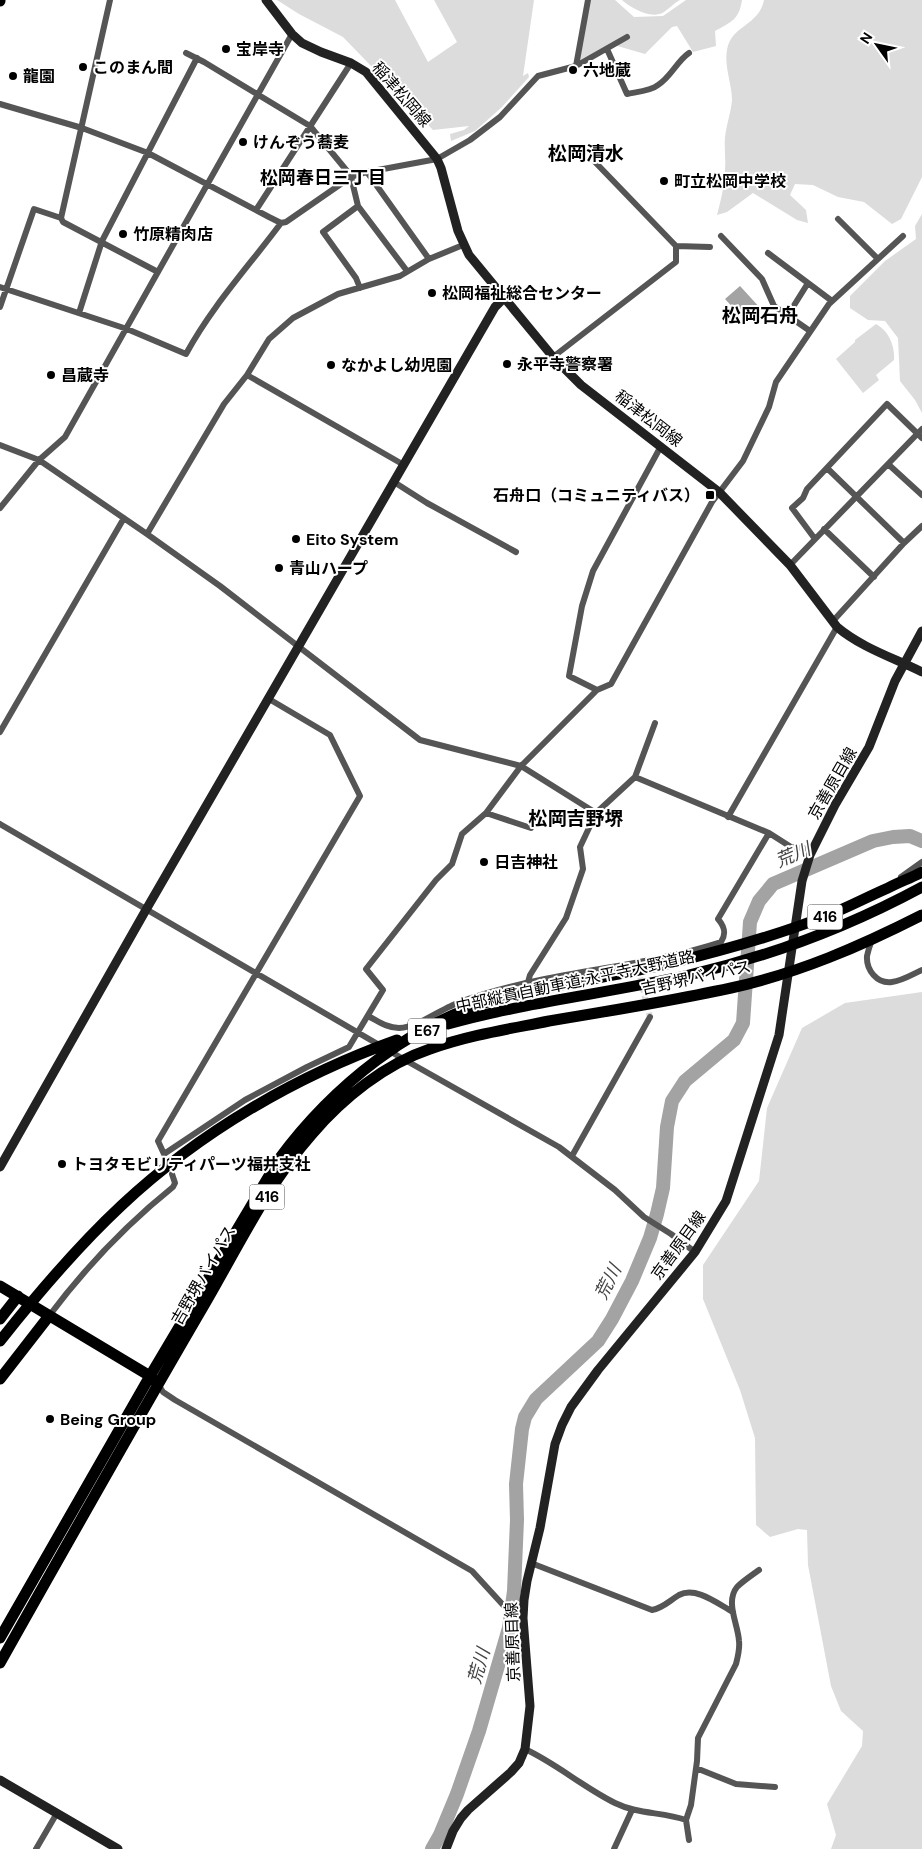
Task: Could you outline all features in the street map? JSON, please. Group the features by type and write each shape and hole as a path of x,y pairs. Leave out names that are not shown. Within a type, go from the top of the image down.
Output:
{"highway":[{"name":"吉野堺バイパス","path":"0,1663 154,1380 279,1158 319,1111 372,1064 390,1051 476,1006 500,998 664,965 760,940 834,913 922,872"},
{"name":"中部縦貫自動車道;永平寺大野道路","path":"0,1341 79,1248 146,1183 221,1127 310,1076 392,1042 453,1023 518,1007 688,975 762,956 835,929 922,887"},
{"name":"吉野堺バイパス","path":"0,1638 154,1380 288,1164 313,1133 346,1101 374,1079 405,1060 431,1049 485,1033 735,987 788,973 819,963 872,940 922,915"},
{"path":"0,1286 154,1380"},
{"path":"0,1319 18,1296"},
{"path":"0,1379 49,1316"}],"main road":[{"name":"稲津松岡線","path":"266,0 292,34 311,48 351,63 366,72 437,159 444,176 463,245 503,299 553,357 582,385 719,492 790,565 835,624 846,634 922,672"},
{"path":"0,1167 147,908 495,307 503,299"},
{"name":"京善原目線","path":"446,1849 453,1830 468,1810 511,1772 519,1763 525,1749 530,1706 521,1617 555,1444 571,1407 598,1370 696,1252 726,1201 780,1030 802,881 812,849 835,805 870,747 895,680 922,631"},
{"path":"0,1780 118,1849"}],"street":[{"path":"60,218 110,0"},
{"path":"576,66 588,0"},
{"path":"0,508 39,460 65,437 259,96 292,34"},
{"path":"3,288 127,329 186,354 212,310 281,223 286,222 351,177 367,172 437,159 470,140 500,117 538,76 576,66 627,37"},
{"path":"607,49 627,94 658,86 683,57 689,53"},
{"path":"186,53 310,126 351,177 358,206 407,271"},
{"path":"79,313 102,241 197,58"},
{"path":"256,210 351,63"},
{"path":"0,104 82,128 148,153 281,223"},
{"path":"594,162 676,246 710,247"},
{"path":"367,172 429,259"},
{"path":"358,206 323,232 356,278 360,288"},
{"path":"0,307 3,288 34,209 60,218 63,222 158,272"},
{"path":"838,219 878,258"},
{"path":"721,236 762,279 774,306 810,331"},
{"path":"269,699 330,735 360,796 158,1141 165,1158 245,1100 349,1047 383,990 366,969 436,880 452,864 462,834 486,813 521,766 597,690 611,684 712,502 742,461 769,407 776,382 832,301 903,236"},
{"path":"147,534 224,404 247,375 269,339 293,318 338,294 400,276 429,259 463,245"},
{"path":"553,357 676,262 676,246"},
{"path":"768,253 832,301"},
{"path":"788,315 808,283"},
{"path":"247,375 404,465"},
{"path":"790,565 888,464 920,434 888,404 807,489 803,498 792,508 815,539"},
{"path":"0,445 39,460 147,534 220,586 420,740 521,766 596,813"},
{"path":"597,690 569,676 582,606 593,571 661,446"},
{"path":"888,464 922,495"},
{"path":"827,468 904,544"},
{"path":"394,482 427,503 516,552"},
{"path":"0,732 124,518"},
{"path":"728,817 835,624 874,577 922,526"},
{"path":"824,529 874,577"},
{"path":"528,982 530,975 566,918 583,869 580,847 596,813 635,777 655,723"},
{"path":"635,777 769,833 791,847 812,849"},
{"path":"486,813 531,828"},
{"path":"0,824 572,1156 615,1190 644,1217 696,1252"},
{"path":"368,1016 389,1027 400,1028 413,1025 454,1004 528,982 638,965 691,952 721,942 725,933 718,919 769,833"},
{"path":"888,887 922,862"},
{"path":"872,940 868,961 874,975 878,979 893,982 922,970"},
{"path":"572,1156 650,1017"},
{"path":"49,1316 86,1269 135,1220 173,1186 172,1174"},
{"path":"154,1380 163,1392 175,1400 472,1571 504,1606 521,1617"},
{"path":"531,1563 652,1610 668,1604 680,1594 690,1592 698,1594 733,1612"},
{"path":"689,1840 686,1820 691,1805 698,1738 736,1664 739,1652 739,1642 731,1603 732,1596 736,1588 759,1570"},
{"path":"525,1749 549,1761 578,1781 632,1810 686,1820"},
{"path":"696,1768 736,1784 775,1787"},
{"path":"614,1849 632,1810"},
{"path":"36,1849 57,1813"}],"shaded area":[{"path":"277,0 395,0 428,62 457,42 434,0 534,0 523,76 528,73 529,77 502,107 475,131 451,141 450,134 464,130 469,126 433,130 343,37"},
{"path":"587,0 615,0 634,17 663,16 686,0 742,0 739,12 733,20 715,31 716,46 693,52 677,26 672,27 645,54 614,45 576,66"},
{"path":"622,0 680,0 664,12 653,15 642,12"},
{"path":"764,0 922,0 922,177 901,219 892,224 864,202 838,197 813,185 795,184 790,195 806,210 808,223 797,220 753,193 727,212 717,215 724,180 726,128 732,100 726,56 727,50 734,35 757,15"},
{"path":"922,214 922,413 915,400 900,381 898,338 885,321 868,320 850,308 850,296 885,261 916,239 915,226"},
{"path":"740,286 762,310 747,323 725,299"},
{"path":"876,324 881,327 890,339 894,360 876,375 879,380 863,393 836,359 855,340"},
{"path":"922,992 922,1849 831,1849 836,1835 827,1804 862,1746 863,1731 841,1711 831,1686 808,1565 807,1530 798,1529 770,1537 756,1525 755,1438 740,1390 703,1299 703,1265 759,1181 767,1108 802,1028 845,1003"}],"waterway":[{"name":"荒川","path":"432,1849 457,1794 479,1731 509,1628 514,1591 517,1520 516,1484 525,1417 536,1399 598,1341 632,1281 650,1238 663,1188 667,1127 672,1101 685,1081 734,1040 743,1023 750,922 759,901 773,884 873,841 910,836 922,841"}],"tunnel":[{"path":"638,969 650,1017"}],"place":[{"name":"宝岸寺","path":"226,49"},
{"name":"このまん間","path":"83,67"},
{"name":"六地蔵","path":"573,70"},
{"name":"龍園","path":"13,76"},
{"name":"けんぞう蕎麦","path":"243,142"},
{"name":"町立松岡中学校","path":"664,181"},
{"name":"竹原精肉店","path":"123,234"},
{"name":"松岡福祉総合センター","path":"432,293"},
{"name":"永平寺警察署","path":"507,364"},
{"name":"なかよし幼児園","path":"331,365"},
{"name":"昌蔵寺","path":"51,375"},
{"name":"石舟口（コミュニティバス）","path":"710,495"},
{"name":"Eito System","path":"296,539"},
{"name":"青山ハープ","path":"279,568"},
{"name":"日吉神社","path":"484,862"},
{"name":"トヨタモビリティパーツ福井支社","path":"62,1164"},
{"name":"Being Group","path":"50,1419"}],"district":[{"name":"松岡清水","path":"586,153"},
{"name":"松岡春日三丁目","path":"323,178"},
{"name":"松岡石舟","path":"760,315"},
{"name":"松岡吉野堺","path":"576,818"}]}
